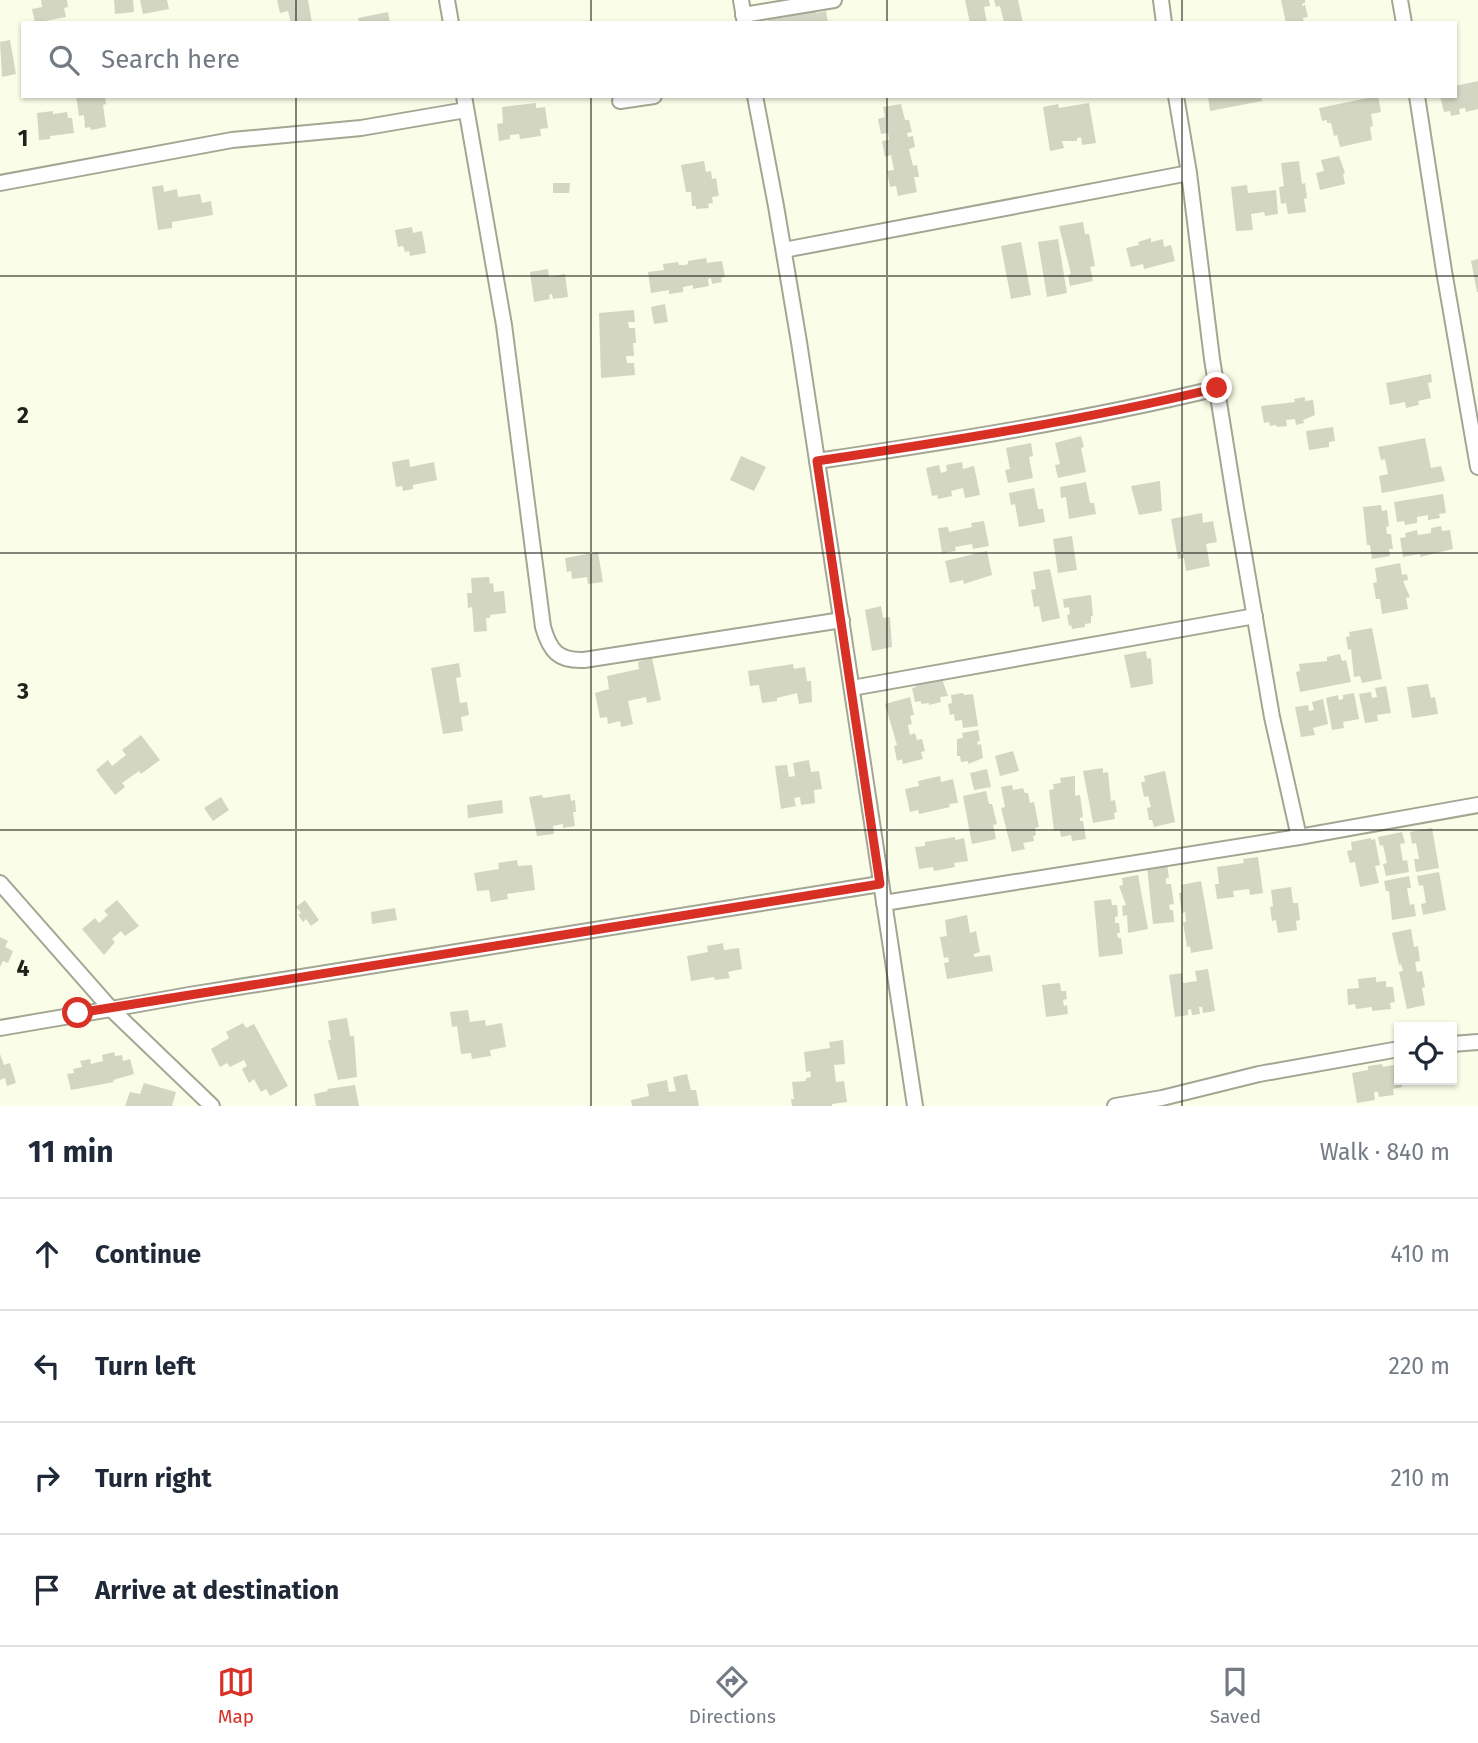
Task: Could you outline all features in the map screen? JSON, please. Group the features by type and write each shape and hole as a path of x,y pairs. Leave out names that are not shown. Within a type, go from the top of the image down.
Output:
{"street":[{"path":"447,0 451,21"},
{"path":"741,0 743,21 834,0"},
{"path":"1161,0 1164,21"},
{"path":"1399,0 1404,21"},
{"path":"620,101 640,98"},
{"path":"755,98 817,461 915,1106"},
{"path":"1176,98 1189,173 1217,388 1272,718 1299,837"},
{"path":"1417,98 1478,467"},
{"path":"0,183 232,140 361,128 465,103 504,325 543,627 554,652 572,660 584,660 842,620"},
{"path":"783,250 1189,173"},
{"path":"817,461 1001,434 1217,388"},
{"path":"852,688 1255,616"},
{"path":"884,903 1299,837 1478,805"},
{"path":"0,883 111,1009 212,1106"},
{"path":"0,1028 880,884"},
{"path":"1457,1044 1478,1042"},
{"path":"1115,1106 1162,1098 1259,1074 1394,1050"}],"building":[{"path":"41,0 67,0 68,7 64,8 66,17 35,21 32,9 42,7"},
{"path":"114,0 133,0 134,12 115,14"},
{"path":"140,0 167,0 169,9 143,14"},
{"path":"277,0 308,0 312,21 290,21 288,11 280,13"},
{"path":"965,0 989,0 990,6 984,7 987,21 970,21"},
{"path":"994,0 1018,0 1023,21 1004,21 1000,6 996,7"},
{"path":"1281,0 1305,0 1302,6 1305,5 1308,17 1303,18 1304,21 1286,21"},
{"path":"815,7 816,13 826,11 828,21 768,21 767,17 781,14 781,18 786,17 785,12"},
{"path":"388,12 390,21 359,21 358,18"},
{"path":"10,40 16,74 2,77 0,42"},
{"path":"1478,81 1478,109 1466,112 1465,108 1459,109 1460,114 1451,116 1450,111 1444,112 1440,98 1457,98 1457,86"},
{"path":"76,98 105,98 106,104 103,105 106,127 91,130 90,127 85,128 84,115 79,116"},
{"path":"1208,98 1261,98 1262,101 1210,111"},
{"path":"1378,98 1381,112 1371,114 1372,140 1340,147 1331,123 1322,121 1319,108"},
{"path":"536,103 536,108 545,107 548,128 540,129 541,136 520,139 519,134 510,135 510,139 499,141 497,124 503,123 502,107"},
{"path":"1089,103 1096,143 1082,145 1081,137 1077,138 1077,141 1062,141 1064,148 1050,151 1043,107 1058,104 1059,108"},
{"path":"901,104 905,120 909,120 912,132 907,133 908,137 913,136 915,147 909,149 913,166 917,165 919,177 914,177 917,192 898,196 896,186 890,187 887,171 894,170 891,155 885,157 882,141 889,140 888,133 881,134 878,119 885,117 883,107"},
{"path":"53,111 53,114 67,112 68,118 72,118 74,133 39,140 37,113"},
{"path":"1339,156 1345,173 1345,184 1320,190 1316,173 1324,171 1321,160"},
{"path":"704,161 706,172 711,171 712,179 716,178 719,196 712,197 713,203 708,204 709,208 696,209 696,206 692,206 691,192 686,192 681,165"},
{"path":"1299,161 1302,184 1305,183 1306,212 1288,214 1286,203 1281,204 1279,187 1284,186 1281,163"},
{"path":"553,183 570,183 569,193 553,193"},
{"path":"163,185 164,192 177,189 178,197 200,194 202,203 211,201 213,215 172,222 172,228 158,230 152,187"},
{"path":"1247,185 1248,193 1276,190 1278,214 1251,214 1253,230 1236,231 1231,187"},
{"path":"1083,222 1085,234 1089,234 1095,266 1090,267 1093,281 1070,286 1068,275 1071,274 1059,226"},
{"path":"412,227 413,233 422,231 426,253 410,256 403,246 398,247 395,230"},
{"path":"1151,238 1151,242 1163,239 1164,247 1171,245 1175,261 1144,269 1143,264 1131,267 1126,248"},
{"path":"1058,239 1067,293 1047,297 1038,242"},
{"path":"1021,242 1031,295 1011,299 1001,246"},
{"path":"706,258 707,263 722,261 725,277 721,278 722,282 712,284 711,278 708,279 709,286 693,289 693,285 683,287 683,292 669,294 669,290 651,293 648,272 664,270 663,264 678,262 679,265 685,265 688,261"},
{"path":"1478,259 1478,292 1477,292 1471,261"},
{"path":"548,269 549,277 565,274 568,297 553,299 552,294 549,295 550,299 534,302 530,272"},
{"path":"665,304 668,322 654,324 651,307"},
{"path":"634,310 635,322 628,322 629,328 635,328 634,356 626,356 627,363 634,363 635,375 601,378 599,313"},
{"path":"1431,374 1432,382 1428,383 1431,398 1406,408 1405,402 1390,405 1386,383"},
{"path":"1305,397 1305,401 1313,400 1315,415 1303,420 1304,423 1296,425 1295,419 1286,420 1287,426 1277,427 1270,426 1269,422 1264,423 1261,406 1295,402 1294,399"},
{"path":"1333,427 1335,441 1329,442 1329,447 1309,450 1306,431"},
{"path":"1081,436 1086,472 1058,478 1055,465 1060,464 1055,443"},
{"path":"1425,438 1431,468 1441,466 1445,481 1382,493 1379,476 1388,474 1385,459 1381,460 1378,447"},
{"path":"1031,443 1033,456 1029,457 1033,478 1008,483 1005,470 1010,469 1006,448"},
{"path":"741,456 766,467 754,491 730,480"},
{"path":"409,459 410,467 434,462 437,480 413,485 413,489 403,491 402,486 396,487 392,462"},
{"path":"962,462 963,469 974,466 980,495 965,498 963,488 951,491 952,496 938,499 937,495 932,496 926,468 939,465 941,473 947,471 946,465"},
{"path":"1160,481 1162,511 1139,515 1131,486"},
{"path":"1086,482 1090,503 1094,503 1096,514 1069,519 1066,497 1061,498 1060,487"},
{"path":"1034,488 1038,509 1043,509 1045,522 1019,527 1015,504 1011,505 1009,493"},
{"path":"1443,494 1446,513 1439,514 1440,518 1428,520 1428,515 1417,517 1417,523 1405,525 1404,521 1397,522 1394,502"},
{"path":"1381,505 1382,511 1387,510 1387,534 1391,534 1393,549 1389,549 1390,556 1372,559 1370,545 1367,545 1363,507"},
{"path":"1202,513 1203,523 1213,521 1217,542 1206,544 1210,566 1186,571 1184,558 1178,559 1171,519"},
{"path":"984,521 989,546 973,549 972,544 955,547 956,551 942,553 938,528 948,527 949,532 972,527 971,523"},
{"path":"1441,526 1442,531 1450,530 1453,549 1420,557 1420,554 1403,557 1400,538 1406,537 1405,533 1417,530 1418,535 1431,533 1431,528"},
{"path":"1072,536 1077,570 1058,573 1053,539"},
{"path":"987,551 992,575 964,584 963,580 950,583 945,561"},
{"path":"598,552 603,582 588,584 587,577 572,579 571,571 567,572 565,558"},
{"path":"1400,563 1402,575 1407,574 1408,580 1403,581 1410,597 1406,598 1408,609 1382,614 1380,599 1376,599 1373,583 1377,582 1375,568"},
{"path":"1050,569 1060,618 1042,622 1039,606 1034,607 1031,590 1036,589 1033,572"},
{"path":"489,577 494,592 504,591 506,613 490,615 490,618 486,618 487,631 474,632 472,607 468,608 467,593 472,593 471,578"},
{"path":"1091,595 1091,623 1072,629 1067,615 1070,614 1069,607 1064,608 1063,599"},
{"path":"881,606 883,618 890,617 892,647 872,651 865,610"},
{"path":"1372,628 1382,679 1362,683 1360,676 1354,677 1351,649 1348,650 1346,637 1350,636 1349,632"},
{"path":"1146,651 1147,659 1151,658 1153,684 1131,688 1124,655"},
{"path":"1340,654 1342,661 1346,660 1351,682 1300,692 1296,672 1300,671 1299,664 1327,661 1327,657"},
{"path":"652,658 661,700 647,703 646,697 628,701 633,724 621,727 620,721 608,724 607,717 600,718 595,693 609,689 607,676 639,669 638,662"},
{"path":"459,663 461,677 456,678 460,703 467,702 469,715 461,717 463,731 443,734 431,668"},
{"path":"793,664 794,669 805,667 807,681 811,681 812,702 799,704 797,693 777,698 777,701 762,703 759,685 750,686 748,671"},
{"path":"941,676 948,696 940,697 941,702 929,705 921,704 921,701 915,702 912,688 916,687 915,682"},
{"path":"1428,684 1431,698 1435,697 1438,714 1412,718 1407,687"},
{"path":"1386,686 1391,713 1377,715 1378,721 1365,723 1359,694 1371,692 1372,698 1377,697 1375,688"},
{"path":"1354,693 1359,719 1343,722 1344,728 1332,730 1326,698 1338,695 1339,700 1343,699 1343,695"},
{"path":"973,694 978,726 963,728 962,720 955,721 954,714 950,715 948,704 952,703 951,695"},
{"path":"910,697 914,715 910,716 912,724 908,725 910,735 915,733 917,740 922,739 925,751 921,752 923,759 903,764 902,759 897,761 894,746 897,745 885,704"},
{"path":"1323,699 1328,724 1313,728 1315,735 1301,737 1295,707 1308,705 1309,711 1314,710 1312,702"},
{"path":"978,730 980,741 977,742 978,745 981,744 983,758 968,764 968,761 961,762 960,756 957,756 957,739 963,738 962,733"},
{"path":"141,735 160,760 141,774 139,771 122,783 125,787 115,795 96,770 108,760 112,766 126,755 122,750"},
{"path":"1013,751 1019,771 1000,776 995,756"},
{"path":"809,760 811,772 819,771 822,789 814,790 815,803 801,805 800,797 794,798 796,806 781,809 775,766 787,765 789,777 795,776 793,763"},
{"path":"1103,768 1103,773 1108,772 1111,801 1115,800 1117,812 1114,813 1115,819 1093,823 1083,771"},
{"path":"987,769 991,787 974,790 970,773"},
{"path":"1165,771 1175,822 1154,827 1152,820 1149,820 1147,808 1151,807 1148,796 1144,797 1141,782 1145,782 1144,776"},
{"path":"940,776 941,782 953,779 958,803 919,814 918,810 910,812 905,789 919,786 918,781"},
{"path":"1075,776 1075,796 1080,795 1083,817 1080,821 1083,821 1086,839 1072,841 1071,835 1061,837 1060,830 1054,831 1049,790 1054,789 1053,784 1061,783 1060,778"},
{"path":"1012,785 1013,790 1023,788 1025,793 1028,793 1030,803 1034,802 1039,827 1035,828 1034,841 1023,843 1025,849 1012,852 1001,808 1005,807 1001,787"},
{"path":"986,791 997,824 993,825 996,839 972,844 963,796"},
{"path":"570,794 571,801 575,800 575,826 553,826 554,834 537,836 529,797"},
{"path":"221,797 229,810 213,821 204,808"},
{"path":"502,800 503,813 468,818 467,805"},
{"path":"1432,828 1439,868 1416,872 1414,859 1419,859 1416,843 1412,844 1410,832"},
{"path":"1402,832 1405,843 1400,844 1403,861 1407,860 1409,872 1386,876 1383,864 1387,863 1383,845 1380,846 1378,837"},
{"path":"955,837 955,840 964,838 968,861 934,871 933,867 919,869 915,847 925,846 925,842"},
{"path":"1375,839 1380,865 1375,866 1379,883 1360,887 1355,862 1350,863 1347,851 1352,850 1351,842"},
{"path":"1258,857 1263,893 1250,895 1249,889 1233,891 1234,897 1217,899 1217,867 1244,863 1243,859"},
{"path":"517,860 518,866 532,865 535,890 507,894 508,899 491,902 489,890 477,891 474,873 499,869 498,863"},
{"path":"1167,864 1169,878 1166,878 1166,884 1171,884 1174,904 1169,905 1170,910 1173,910 1174,922 1153,924 1147,867"},
{"path":"1439,872 1446,910 1423,915 1421,904 1426,903 1423,885 1419,886 1417,876"},
{"path":"1138,875 1148,929 1128,933 1127,915 1123,916 1122,906 1126,905 1119,886 1123,885 1122,878"},
{"path":"1409,876 1411,888 1407,888 1410,905 1414,904 1416,916 1392,920 1389,891 1386,891 1384,881"},
{"path":"1201,881 1213,949 1191,953 1190,946 1187,947 1183,922 1186,922 1185,912 1182,913 1179,893 1182,893 1181,885"},
{"path":"1291,887 1293,903 1298,903 1300,920 1296,921 1297,930 1278,933 1276,920 1272,921 1271,890"},
{"path":"1111,899 1112,905 1117,905 1118,916 1115,917 1115,923 1119,923 1120,933 1117,933 1118,938 1121,938 1123,954 1099,957 1094,901"},
{"path":"117,900 139,926 125,936 121,931 112,939 115,942 104,955 82,929 95,918 99,923 108,915 104,911"},
{"path":"305,900 319,920 311,926 306,919 303,922 296,907"},
{"path":"395,908 397,920 372,924 371,912"},
{"path":"967,915 970,933 976,931 980,952 974,954 974,957 990,955 993,971 947,979 944,963 949,962 948,957 944,958 940,937 947,936 945,920"},
{"path":"1411,929 1414,947 1418,946 1420,961 1415,962 1417,972 1422,971 1425,1005 1407,1009 1399,972 1403,971 1401,964 1399,965 1392,933"},
{"path":"0,937 8,941 5,947 13,951 8,963 3,961 0,967"},
{"path":"723,943 724,950 739,948 742,969 728,972 730,978 715,980 714,977 691,981 687,956 708,952 707,946"},
{"path":"1208,969 1215,1011 1203,1013 1202,1007 1199,1007 1200,1014 1192,1015 1191,1009 1188,1010 1188,1015 1175,1017 1169,975 1182,973 1183,983 1197,981 1195,971"},
{"path":"1376,977 1376,982 1386,981 1386,987 1393,987 1395,1002 1390,1003 1391,1009 1372,1011 1372,1007 1356,1009 1355,1004 1348,1005 1347,989 1359,988 1358,979"},
{"path":"1060,983 1061,991 1066,991 1067,999 1063,1000 1068,1014 1046,1017 1042,985"},
{"path":"468,1010 470,1022 485,1020 486,1026 502,1023 506,1047 490,1050 491,1056 472,1059 471,1053 461,1054 457,1026 452,1027 450,1012"},
{"path":"347,1018 350,1036 354,1036 357,1077 338,1080 328,1040 331,1040 328,1021"},
{"path":"243,1023 246,1028 254,1024 288,1086 270,1096 266,1089 261,1092 254,1079 249,1083 242,1069 247,1066 244,1060 230,1067 227,1063 220,1067 211,1049 229,1038 226,1032"},
{"path":"843,1040 845,1064 834,1065 836,1082 844,1081 847,1102 832,1106 792,1106 792,1082 806,1081 806,1078 811,1077 810,1071 806,1072 804,1052 830,1048 829,1042"},
{"path":"114,1052 115,1056 122,1055 123,1061 130,1059 134,1074 113,1080 114,1082 71,1090 67,1074 82,1067 80,1061 90,1059 91,1064 103,1061 102,1055"},
{"path":"0,1054 4,1065 10,1063 16,1083 7,1086 5,1078 0,1080"},
{"path":"1394,1065 1394,1085 1402,1087 1393,1089 1394,1095 1379,1097 1378,1092 1374,1092 1375,1100 1357,1103 1352,1073 1368,1070 1368,1066"},
{"path":"687,1074 691,1090 696,1090 699,1106 632,1106 631,1100 649,1096 647,1084 667,1080 669,1092 676,1091 673,1077"},
{"path":"144,1083 176,1092 172,1106 125,1106 130,1092 140,1094"},
{"path":"355,1085 359,1106 316,1106 314,1094"}],"route":[{"path":"78,1013 880,884 817,461 1001,434 1217,388"}]}
